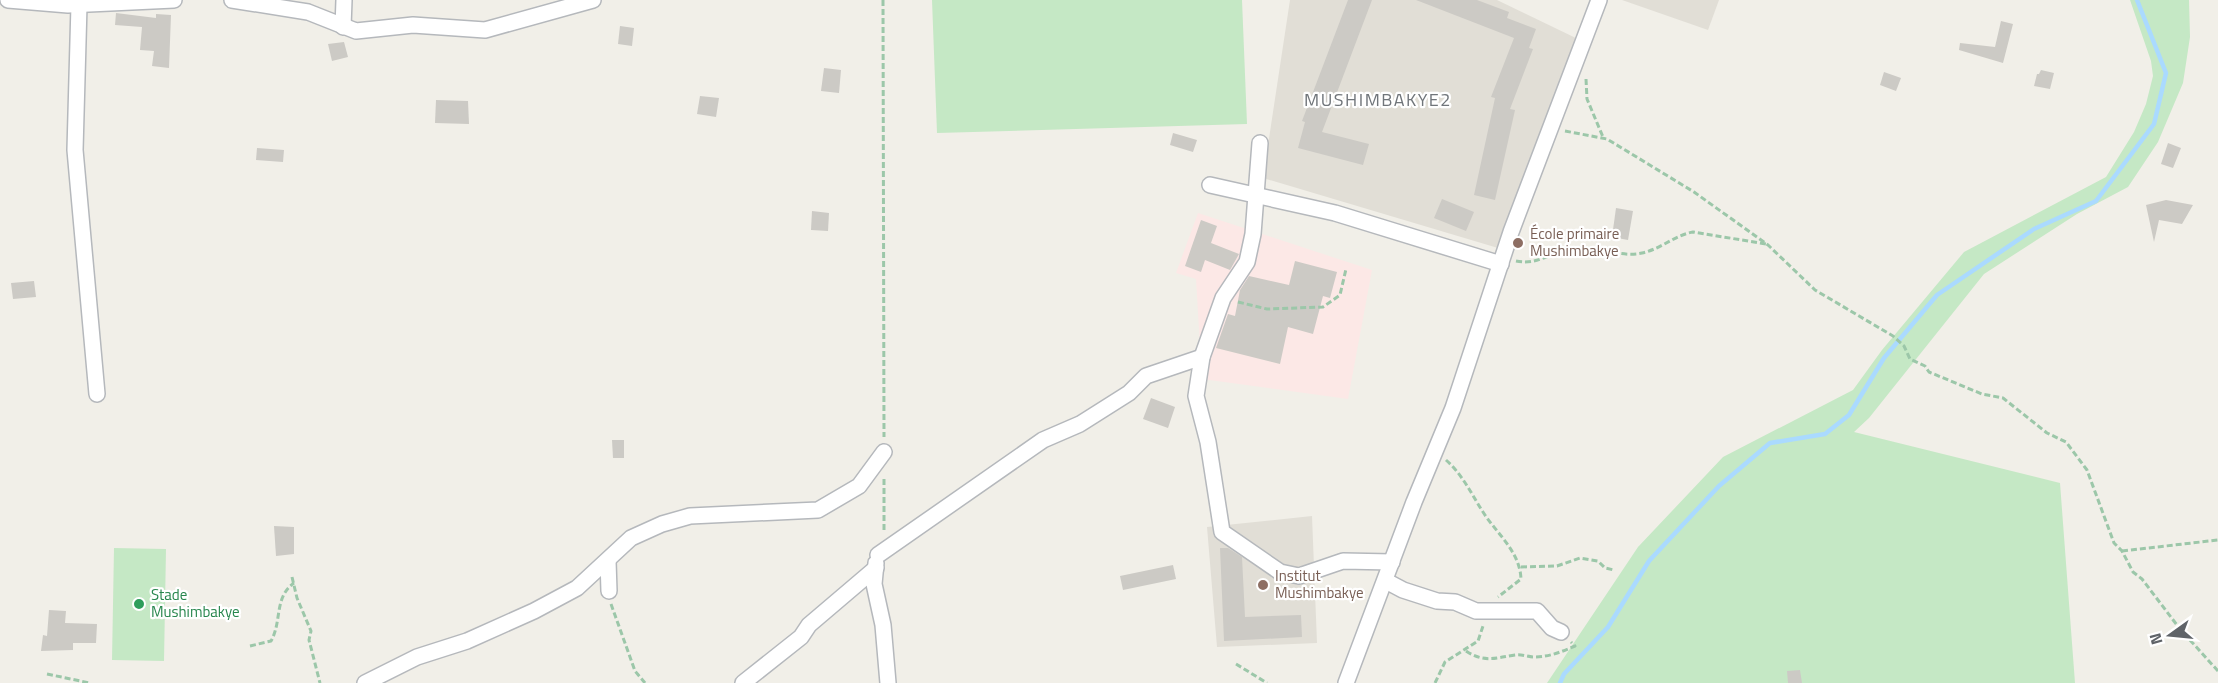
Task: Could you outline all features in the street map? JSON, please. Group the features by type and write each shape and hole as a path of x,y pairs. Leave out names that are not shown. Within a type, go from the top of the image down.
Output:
{"street":[{"path":"8,0 79,5 174,0"},
{"path":"232,0 308,12 356,31 413,24 485,30 593,0"},
{"path":"343,27 344,0"},
{"path":"1346,683 1456,397 1502,261 1599,0"},
{"path":"79,5 75,150 97,394"},
{"path":"1260,143 1253,234 1247,262 1223,298 1202,357 1196,396 1208,442 1222,532 1280,572 1299,576 1343,561 1392,562"},
{"path":"1210,185 1335,213 1502,261"},
{"path":"743,683 801,637 809,625 879,554 1043,440 1080,424 1129,393 1146,376 1202,357"},
{"path":"365,683 417,657 452,647 515,621 577,588 631,538 662,524 683,518 818,510 859,486 884,452"},
{"path":"879,554 874,584 883,626 888,683"},
{"path":"608,561 609,591"},
{"path":"1386,581 1403,591 1437,601 1455,602 1476,611 1517,613 1537,611 1552,628 1562,632"}],"path":[{"path":"879,554 884,452 883,0"},
{"path":"1577,59 1586,73 1587,99 1603,137"},
{"path":"1552,126 1575,134 1603,137 1694,192 1768,245 1815,290 1893,336 1904,346 1910,359 1925,366 1929,372 1982,394 2003,398 2047,433 2066,442 2087,470 2114,543 2122,551 2133,572 2142,579 2180,629 2218,671"},
{"path":"1502,261 1531,264 1558,251 1581,247 1601,252 1641,253 1659,248 1683,234 1693,232 1768,245"},
{"path":"1223,298 1267,309 1323,307 1340,295 1346,269"},
{"path":"1435,451 1458,471 1521,567 1521,579 1503,591 1491,603 1478,641 1445,662 1435,683"},
{"path":"2122,551 2218,540"},
{"path":"1521,567 1557,566 1580,558 1598,561 1605,568 1614,570"},
{"path":"292,577 311,631 311,646 320,683"},
{"path":"250,646 271,640 276,632 281,602 286,589 294,583"},
{"path":"609,591 617,627 628,646 635,671 645,683"},
{"path":"1465,650 1478,658 1518,655 1534,657 1555,654 1575,646"},
{"path":"1236,664 1267,683"},
{"path":"47,674 90,683"}],"shaded area":[{"path":"1290,0 1497,0 1582,41 1498,248 1263,178"},
{"path":"1622,0 1719,0 1708,30"},
{"path":"1198,213 1372,270 1348,399 1202,379 1196,279 1176,273"},
{"name":"Institut Mushimbakye","path":"1312,516 1317,643 1217,647 1207,527"}],"green space":[{"path":"932,0 1242,0 1247,124 937,133"},
{"path":"2130,0 2189,0 2190,37 2183,83 2158,142 2128,187 2077,214 1984,274 1869,418 1854,432 2060,483 2075,683 1547,683 1638,547 1723,457 1853,390 1882,350 1964,252 2106,177 2134,132 2146,104 2153,76 2151,61"},
{"name":"Stade Mushimbakye","path":"114,548 166,549 164,661 112,660"}],"building":[{"path":"1348,0 1372,0 1322,132 1369,144 1363,165 1298,148 1305,122 1302,121"},
{"path":"1416,0 1477,0 1509,12 1507,18 1536,29 1529,48 1533,49 1510,109 1515,110 1495,200 1474,195 1495,98 1491,97 1514,38"},
{"path":"116,13 156,18 156,14 171,15 169,68 152,66 154,51 140,50 142,27 115,25"},
{"path":"2001,21 2013,24 2003,63 1959,50 1960,43 1995,47"},
{"path":"620,26 634,28 632,46 618,44"},
{"path":"344,42 348,57 332,61 328,44"},
{"path":"824,68 841,70 839,93 821,91"},
{"path":"2041,70 2054,73 2050,89 2034,86 2037,74"},
{"path":"1884,72 1901,78 1896,91 1880,85"},
{"path":"700,96 719,98 716,117 697,114"},
{"path":"436,100 468,101 469,124 435,123"},
{"path":"1173,133 1197,140 1193,152 1170,145"},
{"path":"2168,143 2181,148 2173,168 2161,164"},
{"path":"257,148 284,150 283,162 256,160"},
{"path":"1442,199 1474,212 1466,231 1434,218"},
{"path":"2166,200 2193,205 2182,224 2159,220 2154,242 2146,205"},
{"path":"1616,208 1633,211 1628,240 1612,237"},
{"path":"812,211 829,213 828,231 811,230"},
{"path":"1201,220 1217,226 1211,243 1239,254 1230,270 1205,260 1201,272 1185,266"},
{"path":"1295,261 1337,272 1330,298 1323,296 1313,334 1288,327 1280,364 1216,348 1228,314 1235,316 1240,290 1249,276 1289,285"},
{"path":"34,281 36,297 13,299 11,283"},
{"path":"1151,398 1175,407 1168,428 1143,419"},
{"path":"612,440 624,440 624,458 613,458"},
{"path":"274,526 294,527 294,554 276,556"},
{"path":"1220,548 1228,548 1242,557 1245,617 1301,615 1302,637 1224,641"},
{"path":"1173,565 1176,579 1123,590 1120,576"},
{"path":"49,610 66,611 65,623 97,624 96,643 73,643 73,650 41,651 43,635 47,636"},
{"path":"1800,670 1802,683 1788,683 1787,671"}],"waterway":[{"path":"1560,683 1564,674 1608,627 1649,561 1719,486 1770,443 1825,434 1849,415 1884,358 1937,295 2034,229 2096,201 2154,124 2166,73 2137,0"}],"place":[{"name":"École primaire Mushimbakye","path":"1518,243"},
{"name":"Institut Mushimbakye","path":"1263,585"},
{"name":"Stade Mushimbakye","path":"139,604"}],"district":[{"name":"MUSHIMBAKYE2","path":"1378,100"}]}
